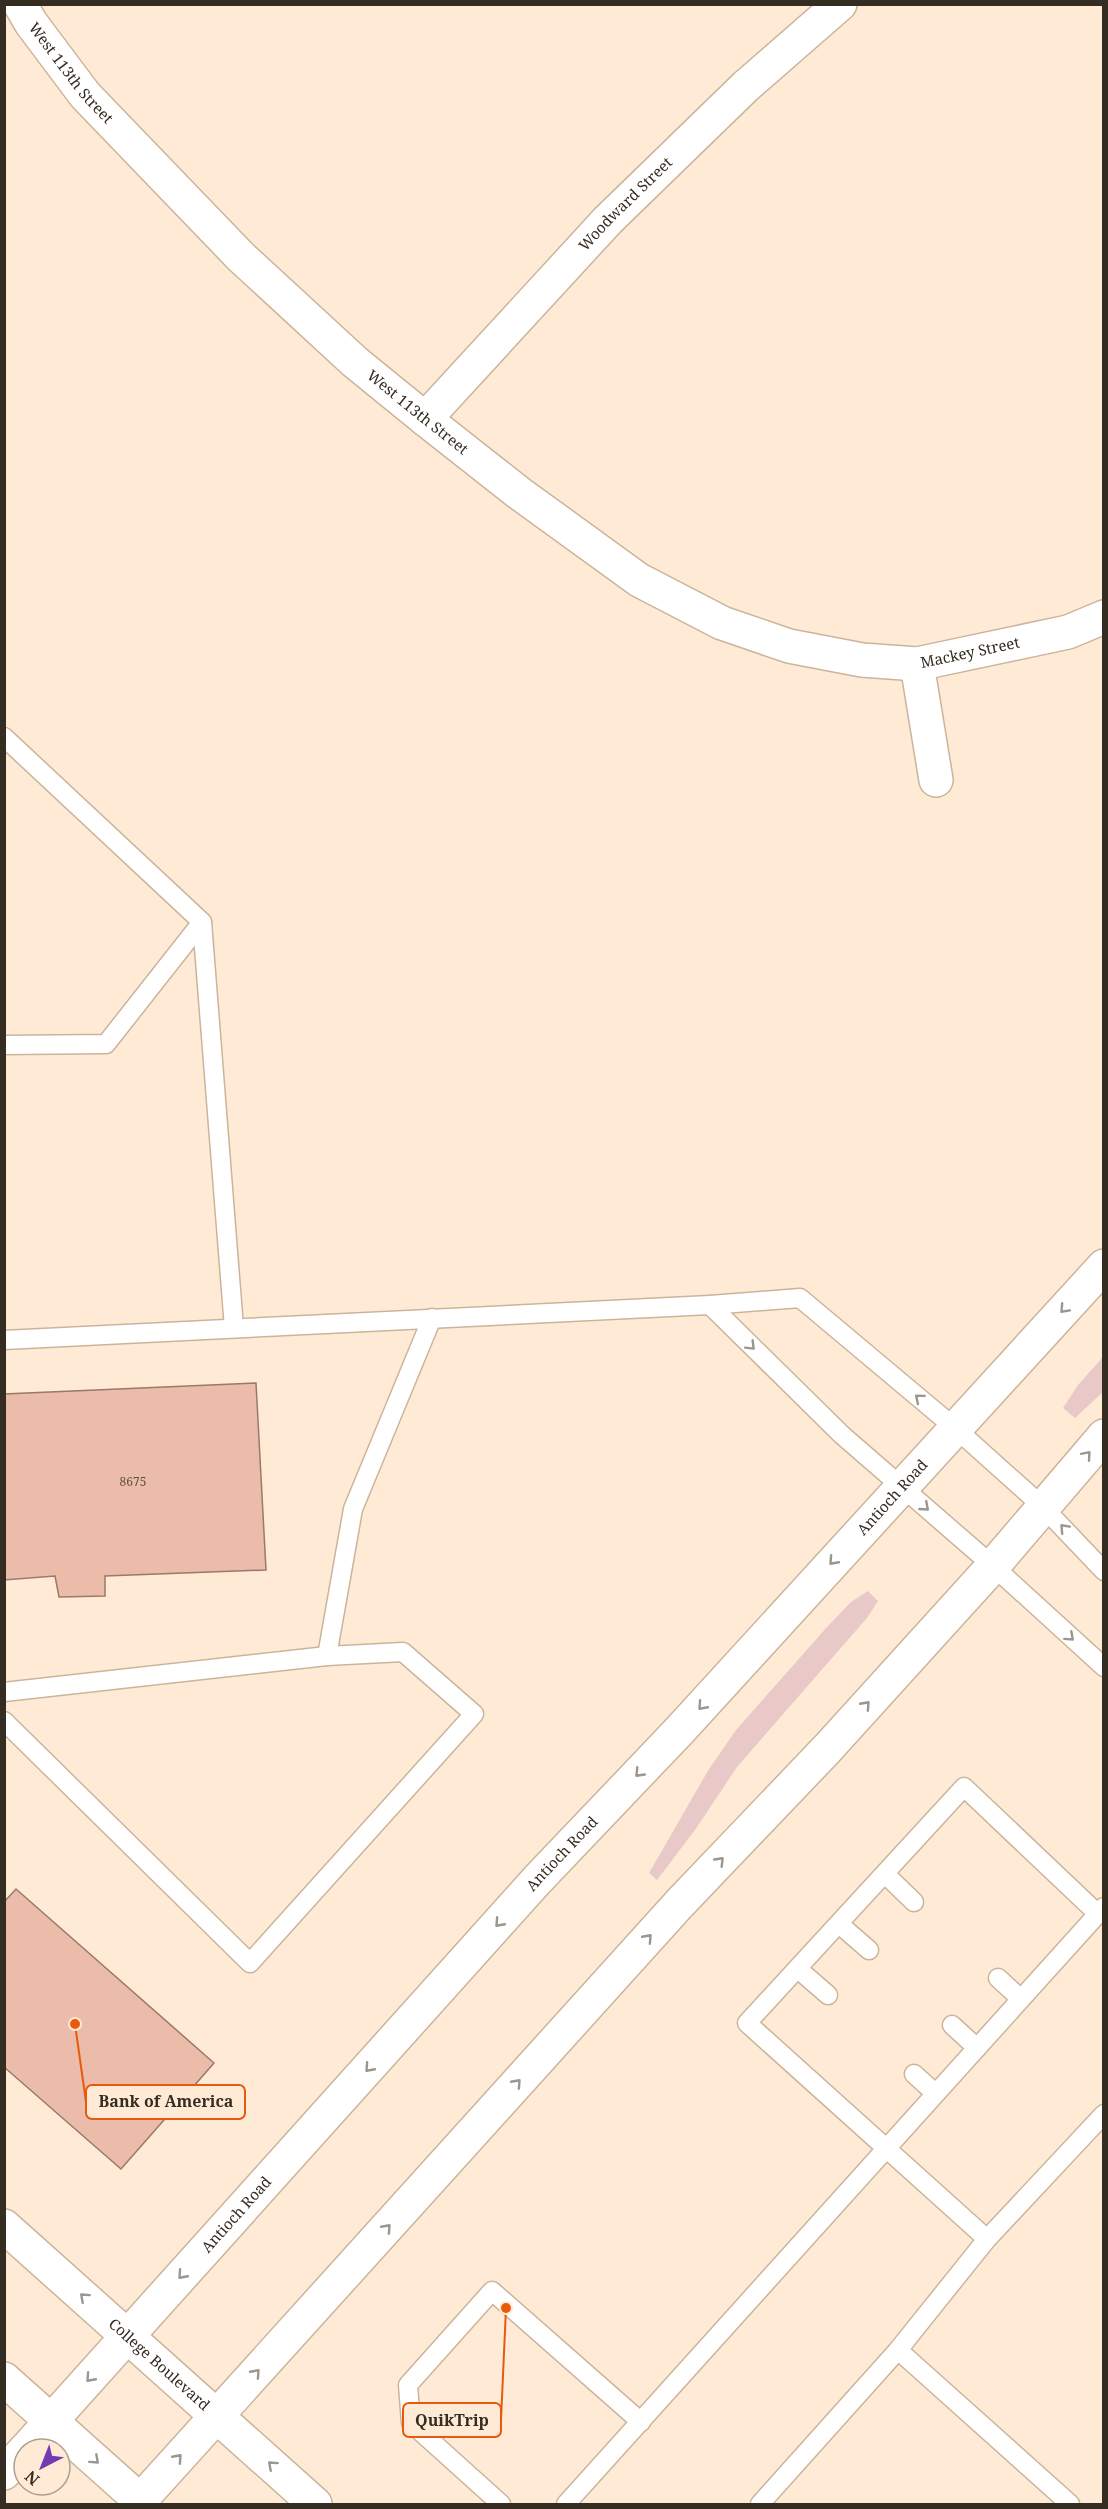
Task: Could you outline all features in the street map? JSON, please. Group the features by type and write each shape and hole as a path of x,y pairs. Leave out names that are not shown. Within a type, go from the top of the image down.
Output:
{"main road":[{"name":"West 113th Street","path":"20,4 31,23 86,95 240,256 355,362 519,494 639,580 722,623 789,646 862,660 917,664"},
{"name":"Woodward Street","path":"425,419 608,220 746,86 840,4"},
{"name":"Mackey Street","path":"936,780 917,664 1068,632 1104,616"},
{"name":"Antioch Road","path":"37,2437 538,1879 680,1730 1104,1266"},
{"path":"4,2379 140,2503 679,1904 827,1749 993,1566 1104,1436"},
{"name":"College Boulevard","path":"4,2226 315,2505"}],"lane":[{"path":"4,737 202,922 234,1328"},
{"path":"4,1045 106,1044 202,922"},
{"path":"4,1340 710,1305 800,1298 955,1428 1042,1506 1104,1571"},
{"path":"710,1305 842,1435 993,1566 1104,1667"},
{"path":"327,1656 353,1509 432,1318"},
{"path":"4,1692 327,1656 403,1652 474,1714 250,1963 4,1721"},
{"path":"566,2505 885,2148 1101,1910 964,1788 747,2023 885,2148 987,2239"},
{"path":"885,1874 914,1902"},
{"path":"839,1924 869,1950"},
{"path":"798,1969 828,1995"},
{"path":"998,1978 1021,1999"},
{"path":"952,2025 977,2048"},
{"path":"914,2074 935,2093"},
{"path":"760,2505 898,2350 987,2239 1104,2114"},
{"path":"501,2505 411,2423 408,2385 492,2291 641,2422"},
{"path":"898,2350 1070,2505"}],"shaded area":[{"path":"1103,1357 1103,1392 1075,1418 1063,1408 1078,1385"},
{"path":"868,1591 878,1601 867,1618 737,1767 695,1830 657,1880 649,1873 709,1769 736,1730 827,1627 851,1602"}],"building":[{"path":"256,1383 266,1570 105,1576 105,1596 59,1597 55,1576 4,1580 4,1394"},
{"path":"16,1889 214,2063 121,2169 4,2067 4,1902"}],"place":[{"name":"Bank of America","path":"75,2024"},
{"name":"QuikTrip","path":"506,2308"}]}
